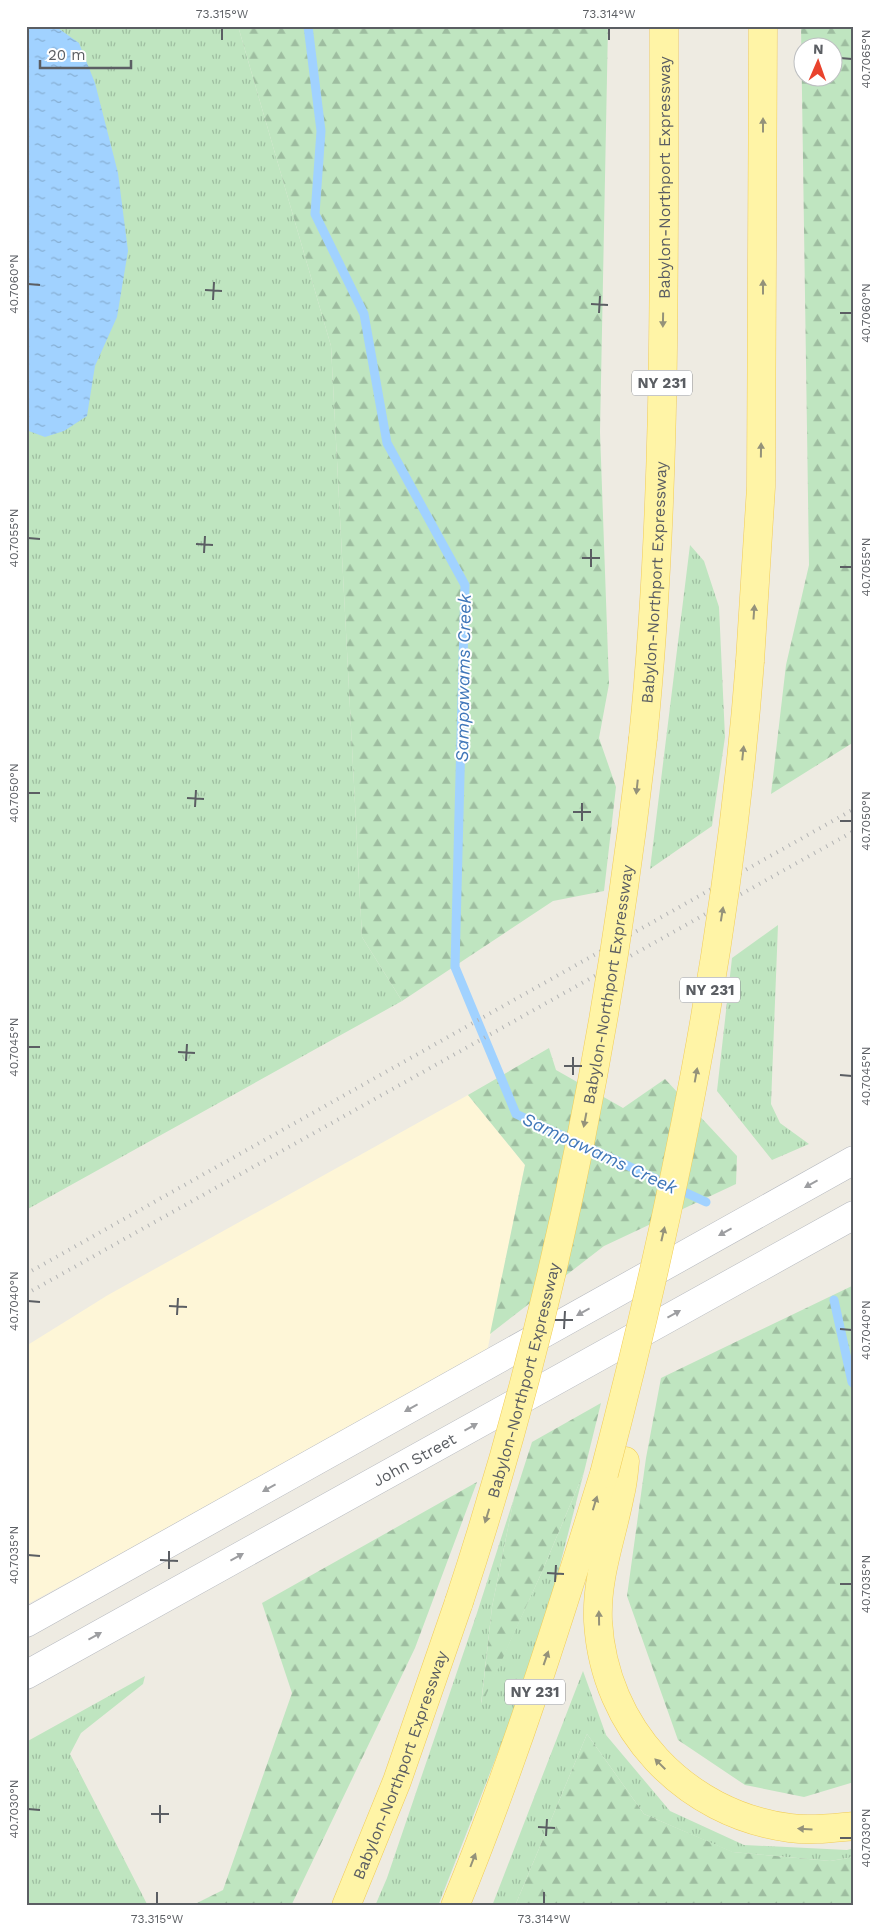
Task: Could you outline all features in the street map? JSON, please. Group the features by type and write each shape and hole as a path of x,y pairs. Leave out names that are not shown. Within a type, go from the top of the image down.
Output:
{"main road":[{"name":"Babylon-Northport Expressway","path":"346,1906 397,1781 459,1602 502,1466 547,1295 579,1153 597,1060 628,862 642,738 656,583 664,289 664,26"},
{"name":"NY 231","path":"455,1906 526,1719 551,1643 614,1468 644,1316 678,1165 715,963 734,829 750,661 761,487 763,26"},
{"path":"26,1623 854,1160"},
{"name":"John Street","path":"26,1675 854,1215"},
{"path":"614,1468 620,1495 601,1573 598,1620 600,1643 608,1674 622,1711 634,1732 648,1751 678,1779 705,1799 726,1810 769,1824 791,1828 813,1829 854,1826"}],"shaded area":[{"path":"468,1095 525,1165 486,1357 26,1605 26,1346 108,1295"}],"green space":[{"path":"26,26 238,26 331,346 362,937 402,1001 26,1210"},
{"path":"238,26 608,26 600,432 609,684 599,738 616,787 604,891 553,901 402,1001 362,937 331,346"},
{"path":"801,26 854,26 854,742 771,794 786,665 809,565 802,88 842,88 842,38 801,38"},
{"path":"690,545 704,561 719,607 725,737 712,826 650,869"},
{"path":"778,925 771,1104 780,1123 809,1144 772,1160 717,1091 732,958"},
{"path":"549,1048 556,1070 623,1108 665,1079 737,1156 736,1184 604,1246 490,1334 525,1165 468,1095"},
{"path":"854,1285 854,1782 804,1797 745,1785 678,1740 627,1596 646,1458 661,1378"},
{"path":"601,1403 584,1472 541,1574 481,1706 492,1607 514,1498 532,1442"},
{"path":"584,1472 538,1650 438,1906 375,1906 387,1878 514,1498 492,1607 481,1704 541,1574"},
{"path":"477,1482 415,1648 291,1906 191,1906 223,1890 292,1693 262,1603"},
{"path":"583,1671 606,1735 670,1811 744,1845 847,1850 854,1848 854,1857 830,1861 732,1852 644,1814 587,1734 515,1906 492,1906"},
{"path":"145,1676 143,1684 81,1733 70,1754 148,1906 26,1906 26,1742"},
{"path":"587,1734 644,1814 733,1852 830,1861 854,1857 854,1906 515,1906"}],"water":[{"path":"26,26 55,26 79,43 95,83 118,173 128,251 117,317 95,366 87,416 64,431 45,437 26,430"}],"waterway":[{"name":"Sampawams Creek","path":"308,26 321,131 315,214 364,314 387,443 465,585 455,967 516,1114 706,1202"},
{"name":"Sampawams Creek","path":"834,1300 854,1384"}],"railway":[{"path":"26,1274 854,809"},
{"path":"26,1294 854,831"}]}
